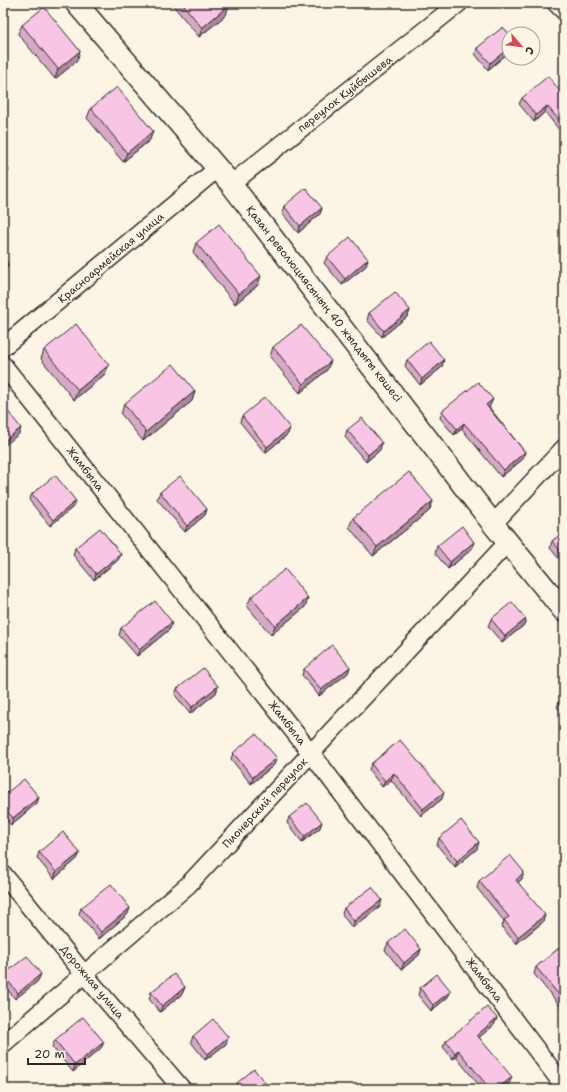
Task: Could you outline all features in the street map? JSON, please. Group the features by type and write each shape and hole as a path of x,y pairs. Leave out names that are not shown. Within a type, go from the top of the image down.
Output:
{"street":[{"name":"Қазан революциясының 40 жылдығы көшесі","path":"76,3 225,176 493,524 564,612"},
{"name":"переулок Куйбышева","path":"225,176 459,3"},
{"path":"556,3 564,11"},
{"name":"Красноармейская улица","path":"3,347 225,176"},
{"name":"Жамбыла","path":"3,365 311,753 564,1086"},
{"path":"493,524 564,448"},
{"name":"Пионерский переулок","path":"3,1044 188,885 508,542"},
{"name":"Дорожная улица","path":"3,874 84,974 182,1089"}],"building":[{"path":"182,3 227,3 229,5 202,28"},
{"path":"44,7 80,51 58,69 22,25"},
{"path":"501,29 501,54 490,63 477,48"},
{"path":"548,76 564,96 564,126 547,106 536,115 522,98"},
{"path":"117,87 153,131 127,153 91,108"},
{"path":"3,162 9,170 3,174"},
{"path":"306,188 322,208 300,226 284,206"},
{"path":"219,224 261,276 239,294 196,243"},
{"path":"350,237 368,259 345,279 327,257"},
{"path":"3,257 8,264 3,268"},
{"path":"395,292 410,310 384,331 369,313"},
{"path":"76,324 109,365 78,390 44,350"},
{"path":"301,325 331,361 303,384 273,347"},
{"path":"429,341 444,360 422,379 407,360"},
{"path":"173,364 195,391 146,432 124,404"},
{"path":"478,382 493,399 486,405 525,452 504,470 464,423 457,429 442,411"},
{"path":"265,397 290,428 267,447 242,416"},
{"path":"3,405 21,428 3,442"},
{"path":"362,418 382,443 368,455 347,430"},
{"path":"409,472 433,501 377,547 353,518"},
{"path":"55,475 76,501 53,520 32,494"},
{"path":"180,476 207,509 187,526 160,492"},
{"path":"462,526 474,542 450,562 437,546"},
{"path":"100,528 121,554 96,574 75,548"},
{"path":"564,532 564,555 552,541"},
{"path":"285,569 308,598 275,626 251,597"},
{"path":"155,601 172,622 139,650 121,628"},
{"path":"512,602 526,619 505,636 491,619"},
{"path":"332,645 350,667 321,690 304,669"},
{"path":"203,668 218,686 192,707 177,689"},
{"path":"564,697 564,705 560,700"},
{"path":"256,734 277,758 253,777 233,753"},
{"path":"400,740 444,792 423,809 394,773 385,781 371,764"},
{"path":"24,779 39,797 13,818 3,806 3,796"},
{"path":"307,803 322,822 305,836 289,817"},
{"path":"461,820 479,842 457,861 439,838"},
{"path":"63,832 80,853 56,872 39,852"},
{"path":"510,855 524,872 516,880 545,915 518,937 504,920 509,917 479,881"},
{"path":"111,884 130,908 101,932 81,908"},
{"path":"372,887 382,900 354,921 344,908"},
{"path":"405,929 421,949 404,963 388,943"},
{"path":"564,944 564,1001 536,967"},
{"path":"27,956 41,974 18,993 3,975"},
{"path":"174,974 185,987 162,1006 151,992"},
{"path":"437,974 451,991 433,1005 420,988"},
{"path":"487,1007 497,1018 477,1035 512,1077 497,1089 490,1089 458,1050 455,1053 446,1041"},
{"path":"83,1017 104,1042 75,1065 55,1040"},
{"path":"213,1019 228,1037 208,1054 193,1036"},
{"path":"254,1069 266,1084 260,1089 242,1089 237,1083"}]}
